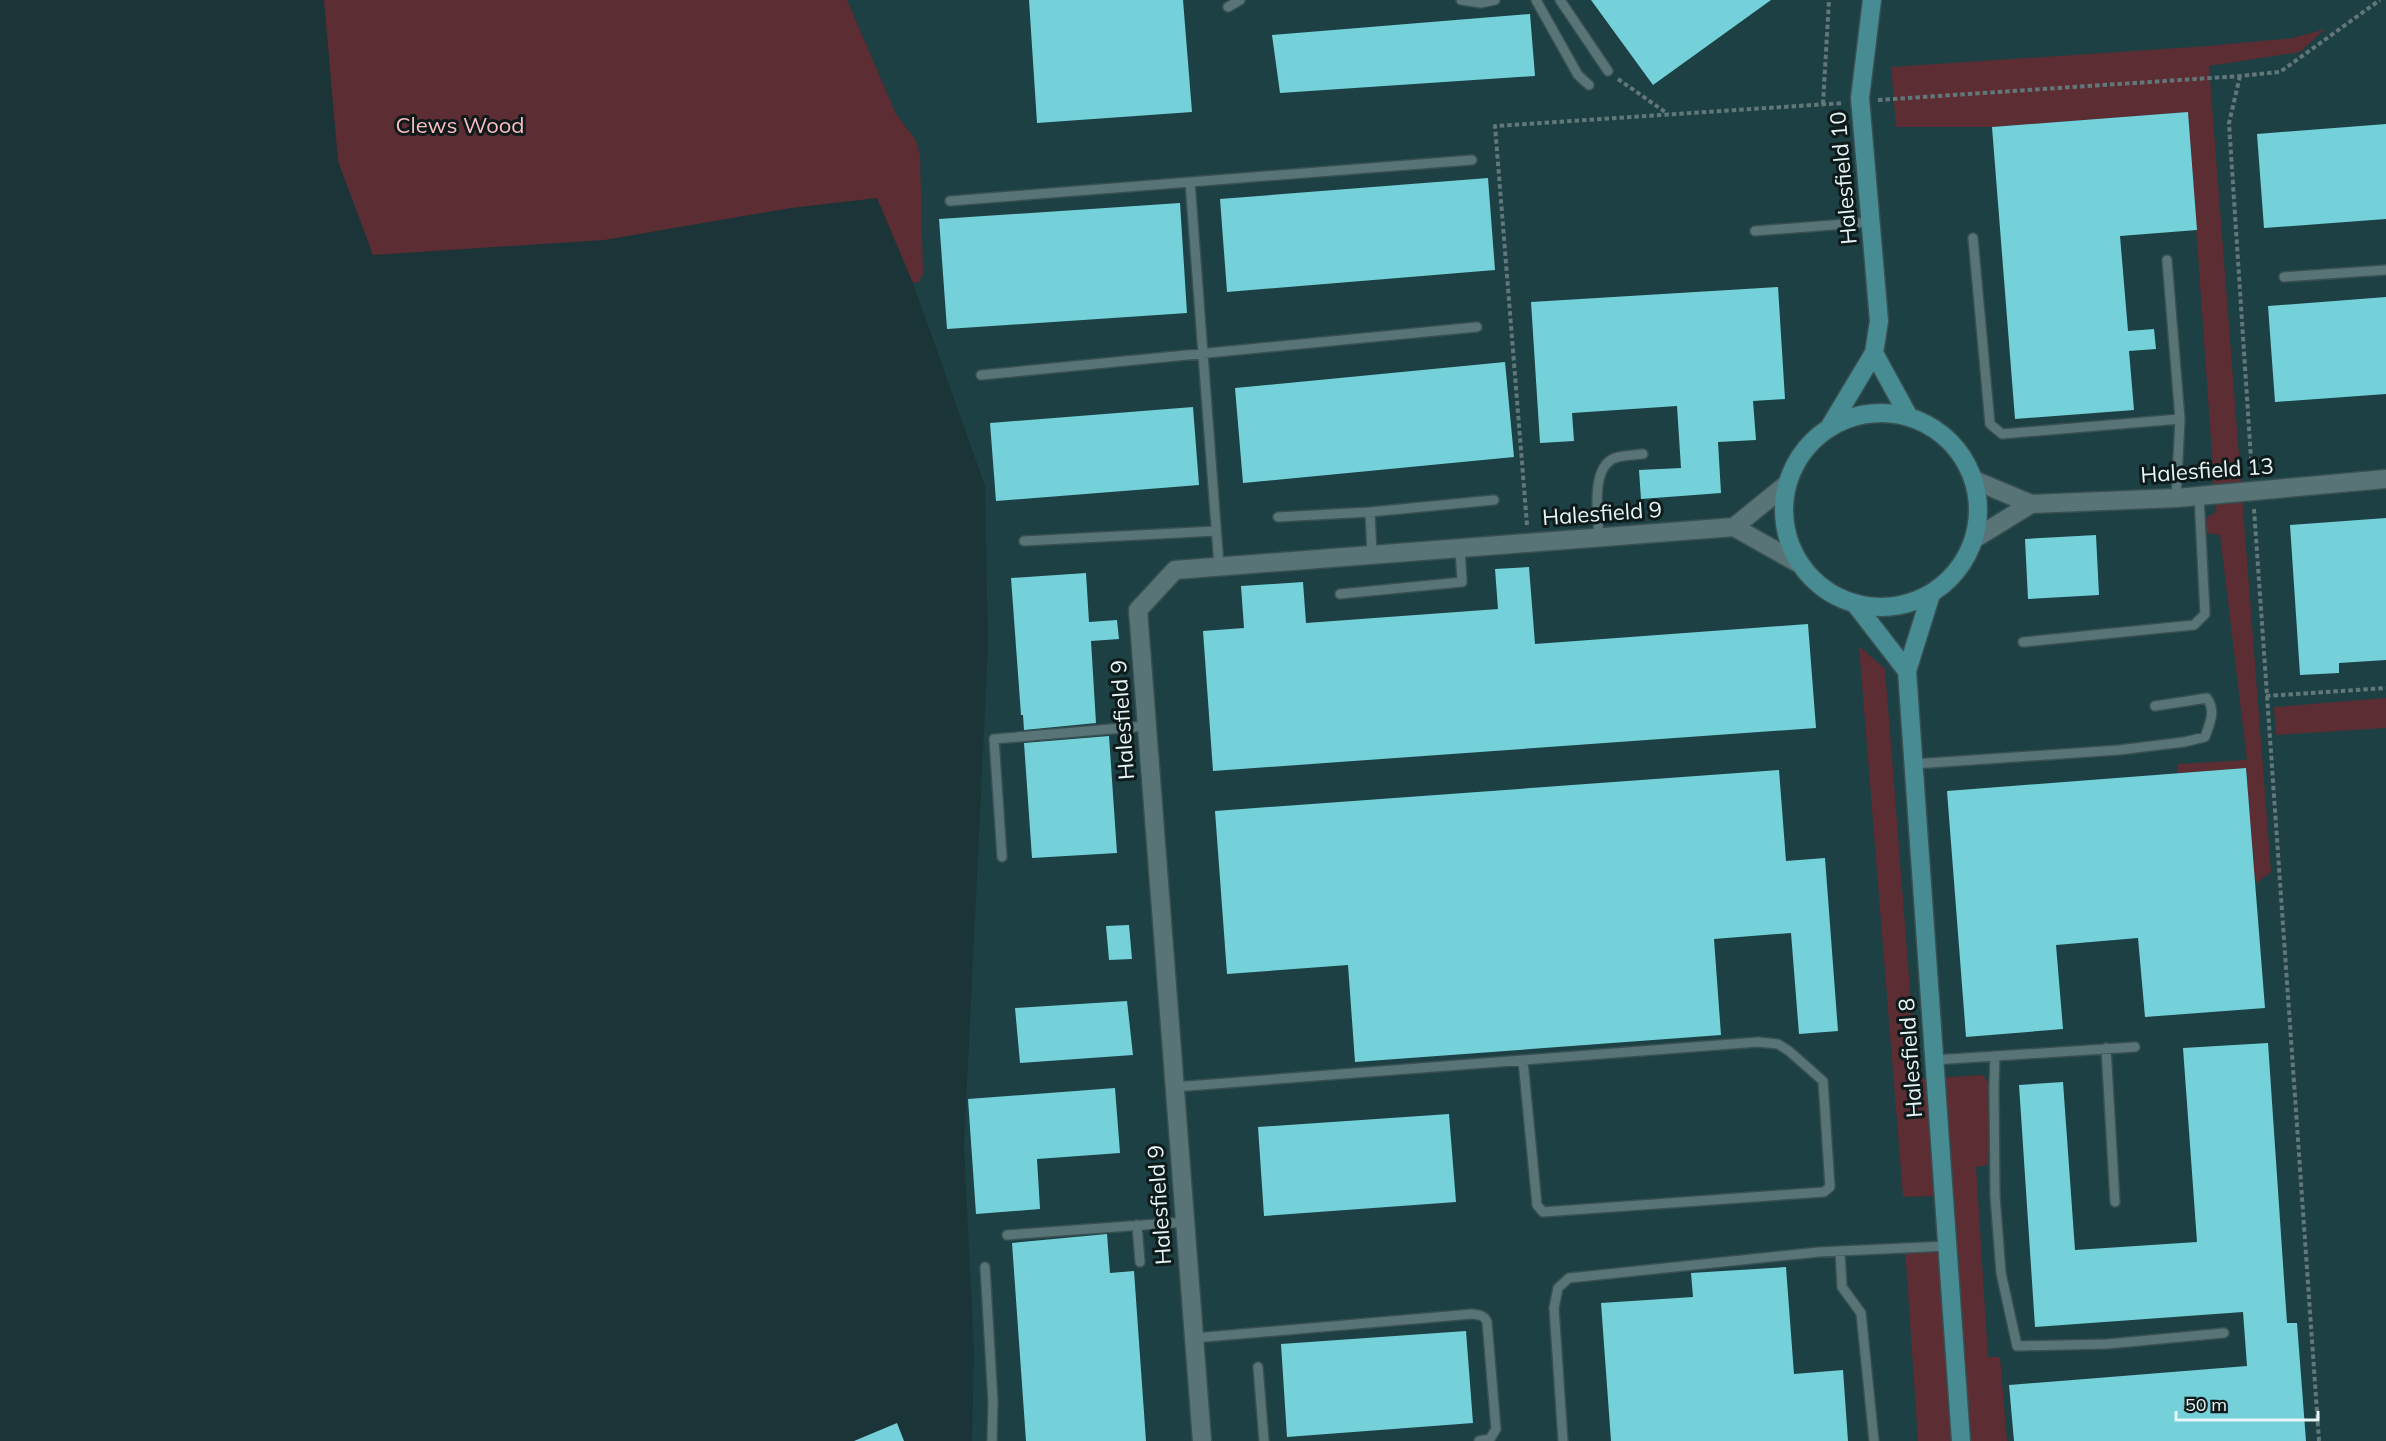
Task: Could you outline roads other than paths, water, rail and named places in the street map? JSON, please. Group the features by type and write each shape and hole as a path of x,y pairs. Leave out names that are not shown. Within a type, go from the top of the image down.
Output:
{"street":[{"name":"Halesfield 10","path":"1829,428 1874,353 1879,321 1860,98 1872,0"},
{"path":"1874,353 1909,417"},
{"path":"1787,484 1734,527 1796,562 1814,581 1856,604 1889,607 1916,601 1931,594 1943,585 1962,564 1974,539 1978,498 1968,466 1955,447 1931,427 1909,417 1881,413 1852,417 1829,428 1805,449 1787,484 1784,519 1796,562"},
{"name":"Halesfield 13","path":"2031,504 2176,498 2386,479"},
{"path":"1974,480 2031,504"},
{"path":"1974,539 2031,504"},
{"name":"Halesfield 9","path":"1202,1441 1138,610 1175,570 1734,527"},
{"name":"Halesfield 8","path":"1931,594 1907,671 1961,1441"},
{"path":"1856,604 1907,671"}],"lane":[{"path":"1228,7 1240,0"},
{"path":"1461,0 1481,3 1496,0"},
{"path":"1536,0 1578,75 1589,84"},
{"path":"1560,0 1608,71"},
{"path":"950,201 1472,160"},
{"path":"1190,182 1220,566"},
{"path":"1755,231 1870,222"},
{"path":"1973,238 1990,424 2002,434 2180,420"},
{"path":"2167,260 2180,420 2176,498"},
{"path":"2284,277 2386,270"},
{"path":"981,375 1477,327"},
{"path":"1599,537 1597,486 1606,465 1615,458 1643,454"},
{"path":"2023,642 2194,625 2205,614 2199,496"},
{"path":"1278,517 1370,512 1494,500"},
{"path":"1370,512 1372,555"},
{"path":"1024,541 1216,531"},
{"path":"1341,594 1462,582 1460,548"},
{"path":"1914,764 2119,750 2184,742 2205,737 2211,721 2212,706 2207,698 2155,706"},
{"path":"1002,857 994,739 1146,726"},
{"path":"1174,1087 1758,1042 1778,1044 1823,1081 1830,1187 1824,1192 1543,1212 1537,1205 1523,1061"},
{"path":"1934,1060 2135,1047"},
{"path":"2106,1048 2115,1202"},
{"path":"1995,1056 1995,1196 2001,1273 2017,1346 2106,1344 2224,1333"},
{"path":"1007,1235 1185,1222"},
{"path":"1137,1225 1140,1262"},
{"path":"1563,1441 1554,1308 1558,1288 1569,1278 1840,1251 1947,1246"},
{"path":"1840,1251 1842,1287 1861,1313 1874,1441"},
{"path":"985,1267 993,1402 992,1441"},
{"path":"1194,1338 1480,1315 1487,1322 1496,1429 1490,1439 1479,1441"},
{"path":"1258,1367 1264,1441"}],"park label":[{"name":"Clews Wood","path":"460,125"}]}
